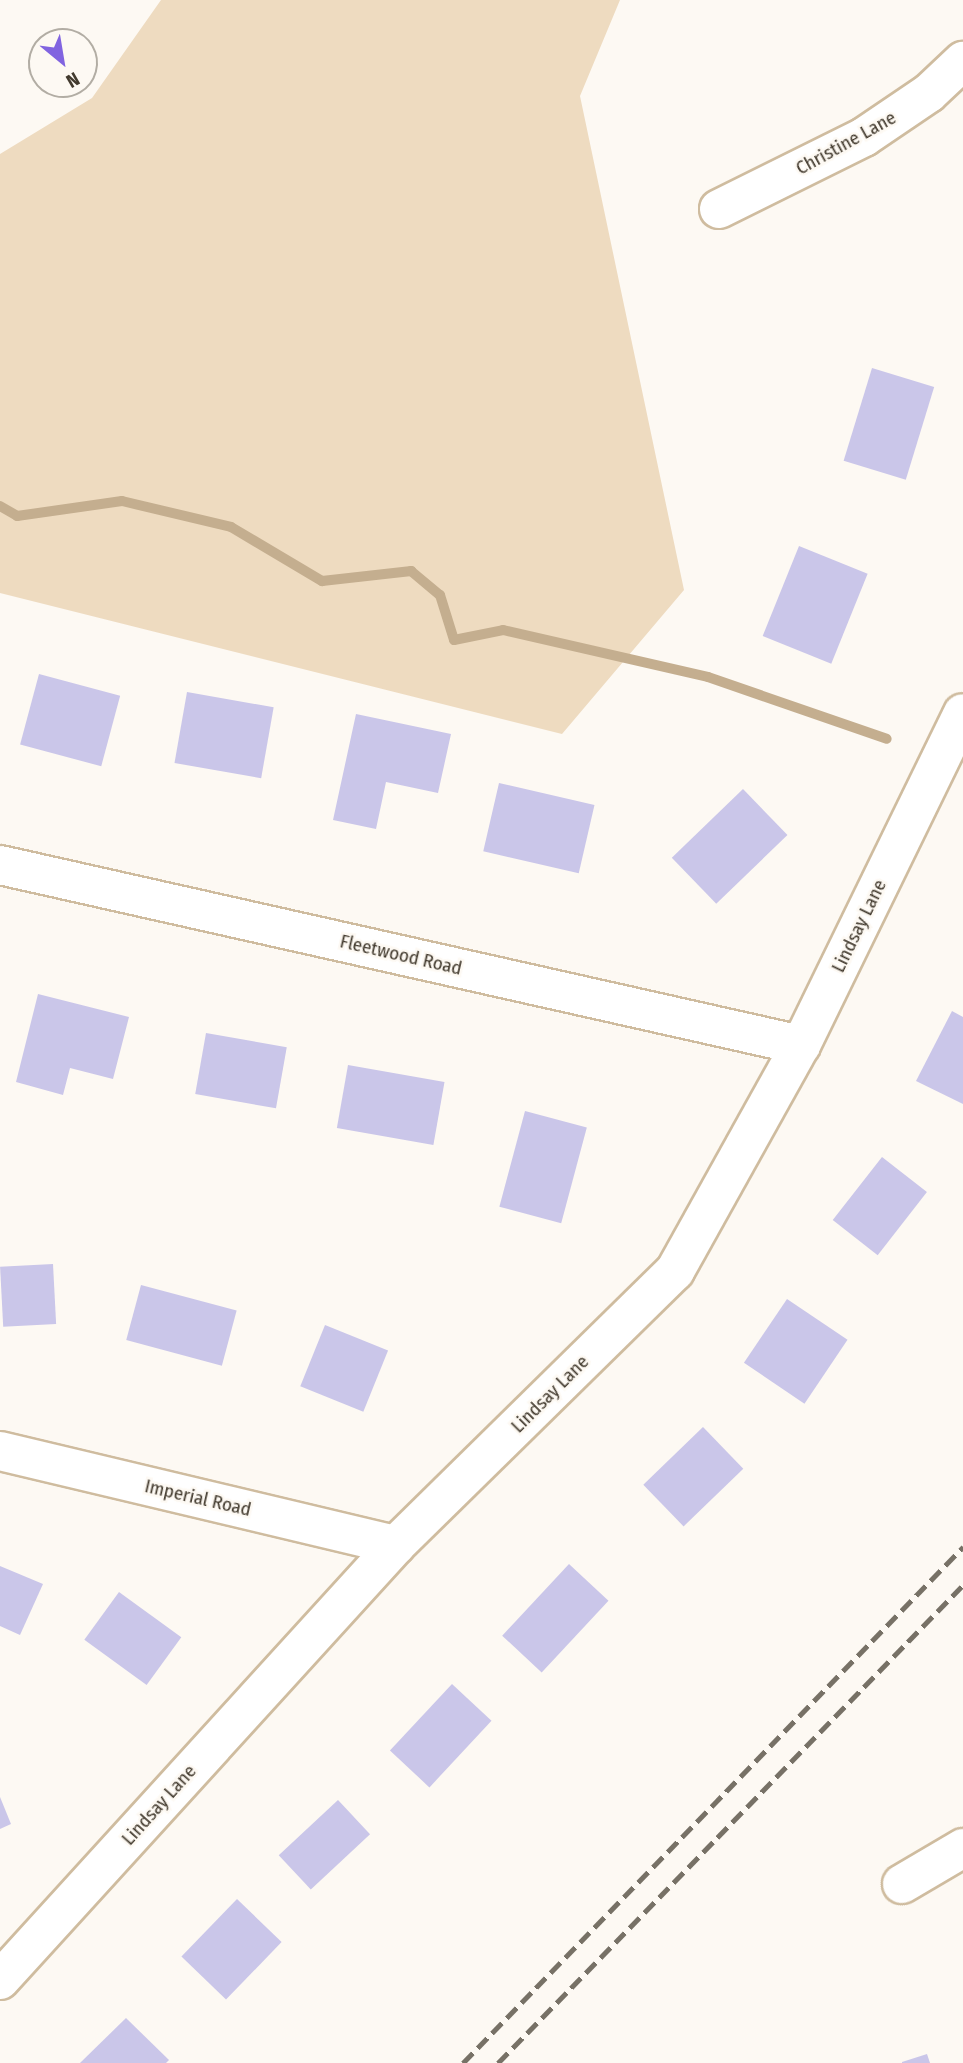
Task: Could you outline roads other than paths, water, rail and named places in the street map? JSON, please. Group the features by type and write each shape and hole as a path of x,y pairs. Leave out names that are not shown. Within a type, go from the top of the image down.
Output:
{"street":[{"name":"Christine Lane","path":"719,209 864,137 929,93 963,61"},
{"name":"Lindsay Lane","path":"0,1980 396,1545 675,1270 801,1045 963,713"},
{"name":"Fleetwood Road","path":"0,865 801,1045"},
{"name":"Imperial Road","path":"0,1451 396,1545"},
{"path":"902,1884 963,1848"}],"waterway":[{"path":"0,506 17,516 122,501 231,527 322,581 411,571 440,595 454,640 503,630 708,677 887,739"}],"railway":[{"path":"463,2063 963,1547"},
{"path":"498,2063 963,1585"}]}
